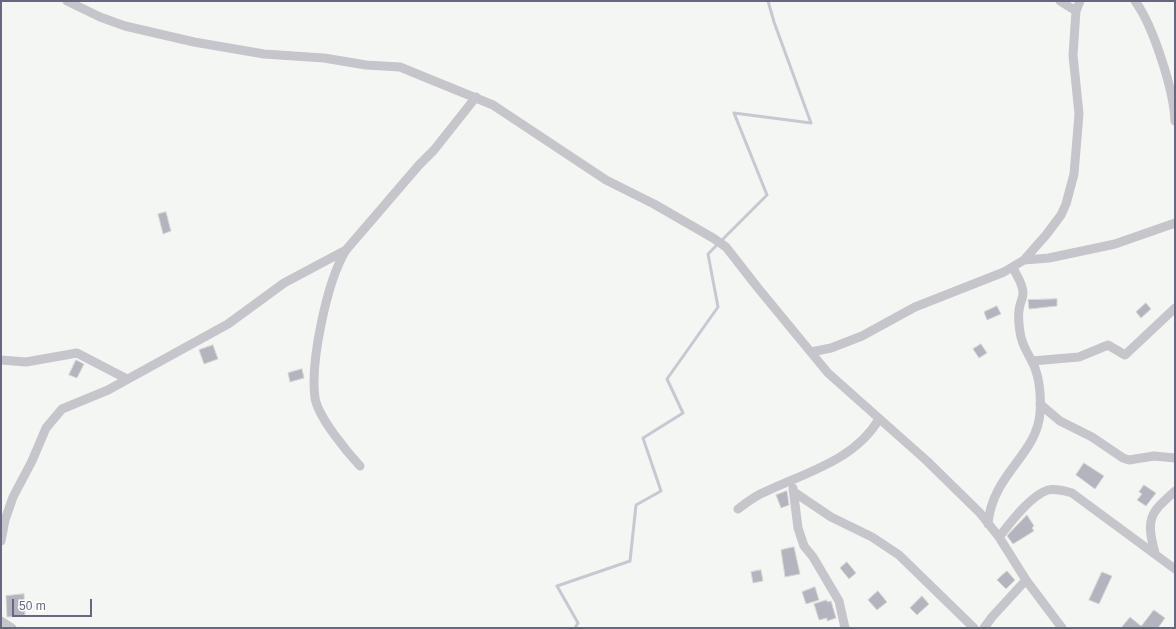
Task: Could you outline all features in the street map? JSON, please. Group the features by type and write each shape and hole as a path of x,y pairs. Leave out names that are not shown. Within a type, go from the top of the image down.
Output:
{"street":[{"path":"67,1 100,17 160,35 264,54 324,58 366,65 400,67 493,105 606,180 654,204 726,246 758,288 834,379 956,488 988,524 999,537 1026,580 1062,628"},
{"path":"1060,1 1076,11"},
{"path":"811,352 831,348 862,336 915,307 975,285 1013,268 1024,260 1046,235 1061,215 1069,196 1074,174 1079,114 1073,55 1076,11 1080,1"},
{"path":"1135,1 1147,22 1165,73 1172,98 1175,121"},
{"path":"360,466 329,427 315,399 316,359 320,329 328,292 340,260 346,250 419,165 434,150 476,97"},
{"path":"1024,260 1049,258 1115,244 1175,223"},
{"path":"1,541 5,520 13,497 29,468 46,428 54,416 62,409 108,390 228,324 284,283 346,250"},
{"path":"988,524 990,506 998,488 1029,444 1036,429 1040,404 1038,380 1032,361 1023,345 1020,333 1018,312 1023,294 1022,286 1013,268"},
{"path":"1032,361 1079,357 1108,345 1125,355 1134,349 1154,326 1175,308"},
{"path":"1,360 26,362 77,353 127,379"},
{"path":"1040,404 1060,421 1092,437 1122,458 1129,460 1154,456 1175,458"},
{"path":"738,508 757,496 829,464 848,452 871,433 879,419"},
{"path":"792,480 798,528 802,540 839,601 845,628"},
{"path":"999,537 1039,494 1048,490 1060,490 1072,493 1175,569"},
{"path":"1155,553 1149,525 1156,509 1175,491"},
{"path":"794,492 831,517 872,537 893,550 974,628"},
{"path":"984,628 992,617 1026,580"},
{"path":"1,621 12,628"}],"building":[{"path":"166,212 171,231 163,234 158,214"},
{"path":"1057,299 1057,306 1029,309 1028,300"},
{"path":"1146,303 1151,309 1141,318 1136,312"},
{"path":"997,306 1001,314 987,320 984,312"},
{"path":"981,344 987,353 979,358 973,349"},
{"path":"213,345 218,359 204,364 199,350"},
{"path":"76,360 84,364 77,378 69,375"},
{"path":"302,369 304,378 290,382 288,373"},
{"path":"1084,463 1104,476 1095,489 1076,475"},
{"path":"1144,485 1156,493 1146,506 1137,500 1142,494 1139,492"},
{"path":"787,491 789,505 781,508 776,495"},
{"path":"1027,515 1034,526 1032,528 1034,531 1013,544 1007,536"},
{"path":"794,547 800,574 785,577 781,550"},
{"path":"847,562 856,573 849,579 840,568"},
{"path":"761,570 763,581 753,583 751,572"},
{"path":"1007,571 1015,580 1006,589 997,580"},
{"path":"1102,572 1112,576 1099,604 1089,600"},
{"path":"815,587 819,600 806,604 802,592"},
{"path":"878,591 887,602 877,610 868,600"},
{"path":"24,594 25,616 7,617 6,596"},
{"path":"922,596 929,604 917,615 910,608"},
{"path":"827,600 827,602 831,601 836,618 827,621 827,618 819,620 814,604"},
{"path":"1154,610 1165,618 1158,628 1121,628 1130,617 1141,626"}],"waterway":[{"path":"575,628 578,623 557,586 630,561 636,505 661,491 643,438 683,413 667,379 718,307 708,254 767,195 734,113 811,123 774,22 768,1"}]}
